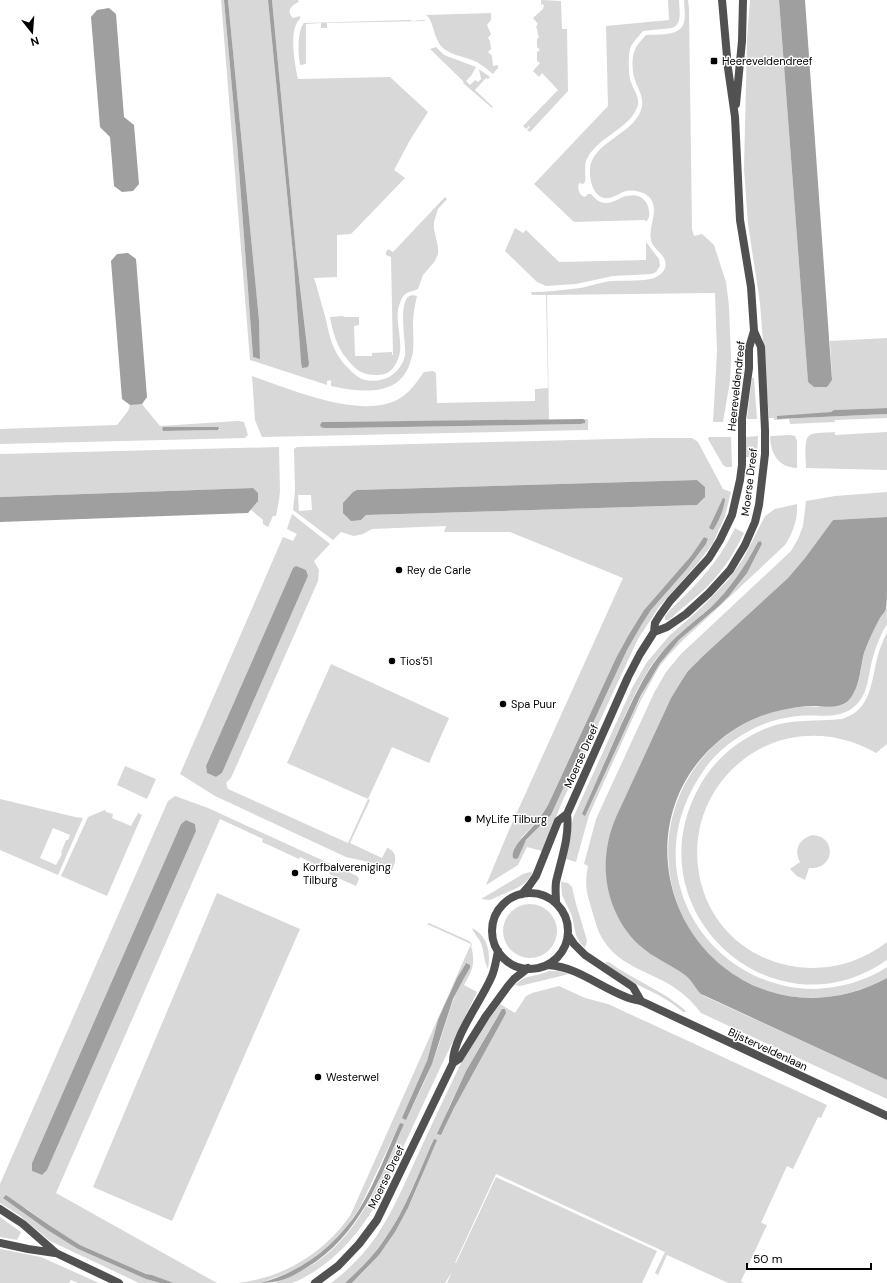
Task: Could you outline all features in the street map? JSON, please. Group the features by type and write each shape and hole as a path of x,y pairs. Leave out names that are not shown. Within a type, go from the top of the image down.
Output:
{"street":[{"name":"Heereveldendreef","path":"654,632 655,624 670,601 709,558 720,540 732,515 742,466 742,419 749,368 749,348 754,331 750,287 740,220 735,117 728,68 722,0"},
{"name":"Heereveldendreef","path":"735,117 742,41 743,0"},
{"name":"Moerse Dreef","path":"522,894 536,876 558,821 567,814 628,677 640,654 654,632 668,627 686,614 709,593 730,570 745,545 755,522 759,504 765,454 765,430 760,347 754,331"},
{"name":"Moerse Dreef","path":"556,903 556,881 568,824 567,814"},
{"path":"528,892 541,894 552,899 556,903 566,917 568,928 568,936 563,951 548,965 533,969 522,968 511,964 495,947 492,936 492,925 496,912 504,902 515,895 528,892"},
{"path":"568,936 585,955 633,987 641,1001"},
{"name":"Moerse Dreef","path":"315,1283 338,1266 359,1244 377,1220 453,1063 453,1056 459,1040 492,977 498,951"},
{"name":"Bijsterveldenlaan","path":"548,965 560,966 577,972 627,998 641,1001 887,1116"},
{"name":"Moerse Dreef","path":"453,1063 459,1059 486,1016 508,986 528,968"},
{"path":"0,1209 23,1224 56,1253 119,1283"},
{"path":"0,1243 56,1253"}],"shaded area":[{"path":"221,0 224,0 237,143 253,357 260,358 259,320 228,0 268,0 293,254 301,362 309,362 296,253 272,0 298,0 299,2 290,8 290,13 293,18 300,16 300,19 296,24 293,39 294,57 298,79 390,77 428,112 410,140 394,170 405,178 351,234 337,235 337,277 314,278 330,337 338,356 353,373 368,381 376,381 389,377 401,366 405,356 403,319 404,309 406,301 410,296 417,296 413,320 413,352 410,363 405,374 397,382 388,387 365,391 331,386 331,380 327,381 327,385 250,360"},
{"path":"224,0 228,0 259,320 260,359 253,357 237,143"},
{"path":"268,0 272,0 296,253 309,363 308,367 302,368 293,254"},
{"path":"541,0 561,1 562,29 567,29 568,91 530,132 527,130 530,127 529,126 526,129 523,126 558,90 542,73 539,77 533,71 540,63 537,61 537,52 540,50 537,47 537,39 539,37 536,27 538,24 533,18 543,9 544,5 541,4"},
{"path":"668,0 679,0 680,16 678,23 672,28 643,31 632,44 630,49 629,74 638,98 637,108 626,123 597,146 591,153 585,164 585,182 583,184 579,183 578,185 578,190 581,195 585,197 588,194 591,194 594,198 604,203 609,203 631,195 639,196 647,203 649,218 646,222 645,220 574,222 534,184 608,106 606,26 669,20"},
{"path":"684,0 688,0 689,8 692,229 694,236 702,234 714,245 726,282 729,306 731,359 730,381 723,422 713,422 717,352 715,293 547,295 549,420 327,422 341,428 581,424 585,423 584,419 588,419 588,430 262,437 255,420 252,376 324,400 364,406 381,405 397,400 409,391 424,372 433,371 436,373 437,403 535,401 535,389 548,388 546,295 532,295 531,292 580,288 612,281 644,280 654,278 662,273 666,264 665,260 652,244 650,235 654,216 654,206 650,198 644,193 633,190 626,191 613,197 604,198 596,193 594,189 590,179 590,169 592,160 598,152 624,131 639,115 642,100 632,66 634,53 637,46 646,35 668,34 682,27 685,17"},
{"path":"750,0 779,0 808,382 816,387 826,387 832,380 830,341 887,338 887,408 834,410 831,412 777,419 887,414 887,418 835,420 835,422 790,424 789,419 774,420 774,418 769,418 760,303 748,224 744,169 747,40"},
{"path":"779,0 805,0 832,380 827,387 814,387 808,382"},
{"path":"109,8 116,14 124,117 134,125 139,184 133,191 122,192 114,186 110,137 100,127 91,17 97,10"},
{"path":"491,13 491,20 487,25 491,34 488,38 491,49 488,52 492,56 493,66 498,65 498,68 493,74 478,63 453,54 443,48 437,40 429,17 426,15"},
{"path":"410,20 426,21 327,23 327,28 321,28 321,23 306,24 306,64 300,65 299,37 304,23"},
{"path":"436,47 444,55 476,67 466,81 470,85 475,80 478,82 481,79 479,69 490,77 488,79 486,78 475,90 493,107 492,108 463,83 464,82 430,49"},
{"path":"445,197 447,199 438,209 434,222 438,254 435,261 423,275 418,289 405,294 400,303 398,311 400,342 399,358 390,371 385,374 373,375 360,372 350,363 338,345 330,317 359,317 359,325 354,326 355,356 372,356 372,353 392,352 393,355 391,257 386,255 386,252 388,249 393,252"},
{"path":"515,228 523,233 526,230 559,262 646,260 646,242 659,259 660,266 656,272 652,274 613,276 576,284 546,286 537,282 505,251"},
{"path":"128,253 136,259 147,397 142,404 130,405 122,399 111,261 117,254"},
{"path":"752,378 754,378 757,419 747,419"},
{"path":"141,403 160,426 238,421 244,422 248,435 245,438 0,444 0,429 117,425 128,411 130,405","holes":["163,427 220,427 220,430 162,430"]},
{"path":"887,408 887,414 777,419 777,416 831,412 834,410"},
{"path":"585,420 585,423 581,424 341,428 324,428 320,425 322,422"},
{"path":"163,427 220,428 218,430 163,431"},
{"path":"835,432 835,435 887,432 887,470 806,468 805,455 806,440 808,437 815,433"},
{"path":"758,436 757,457 746,457 746,437"},
{"path":"771,436 795,436 797,441 797,468 790,467 780,462 772,449"},
{"path":"709,437 731,437 732,467 726,467 723,465 708,439"},
{"path":"692,438 698,442 723,489 731,492 725,516 713,543 698,563 659,607 638,639 563,800 542,851 527,847 518,865 486,885 509,830 623,578 510,532 444,532 446,526 372,529 363,534 354,536 341,532 333,540 293,510 295,491 294,449 297,447","holes":["697,480 705,487 704,498 697,505 366,515 361,520 357,490","298,495 311,495 312,510 299,511","704,537 708,540 687,569 651,610 642,624 627,650 551,815 513,854 522,837 535,824 548,805 616,658 628,636 644,610 691,556"]},
{"path":"279,447 279,500 276,516 273,516 268,527 263,524 263,520 250,509 257,501 253,488 0,497 0,454"},
{"path":"697,480 705,487 705,497 697,505 366,515 361,520 351,521 343,513 343,503 353,492 357,490"},
{"path":"253,488 258,493 258,502 248,513 0,522 0,497"},
{"path":"887,492 887,517 833,520 788,578 688,671 671,698 616,817 610,835 606,871 608,889 622,923 632,938 646,951 683,973 704,996 887,1080 887,1099 701,1013 690,1000 677,989 634,967 619,957 601,937 589,901 586,879 588,866 584,864 596,819 654,693 666,672 681,654 791,551 803,526 806,501 835,496"},
{"path":"723,498 725,499 722,511 713,530 709,528"},
{"path":"797,504 796,520 793,531 788,540 785,545 684,639 659,667 641,700 589,815 576,862 566,859 573,818 633,686 647,662 669,636 701,608 728,580 743,559 765,516 775,509","holes":["760,541 762,542 749,569 738,585 726,599 679,640 661,661 604,764 635,693 659,655 725,592 744,567"]},
{"path":"292,514 330,544 314,561 319,570 318,581 231,778 226,783 228,789 348,843 368,799 370,800 350,843 382,858 388,848 395,855 392,870 378,864 346,857 215,796 180,774 283,537 293,541 297,534 287,529","holes":["296,567 306,570 308,576 222,773 216,777 207,773 206,766 293,568"]},
{"path":"887,517 886,609 869,640 864,653 858,684 853,695 849,700 841,705 827,707 801,707 765,715 741,725 720,740 692,770 675,805 668,842 670,879 682,915 702,946 731,973 768,991 783,995 813,998 844,994 873,985 887,978 887,1080 701,994 687,977 644,950 627,932 611,901 607,885 606,868 610,834 616,817 671,698 688,671 788,578 833,520"},
{"path":"735,528 744,533 722,570 700,593 669,620 665,620 665,616 695,586 713,564 725,547"},
{"path":"704,537 708,539 706,544 687,569 651,610 627,650 551,815 526,840 518,858 513,858 514,849 537,822 548,805 616,658 628,636 644,610 691,556"},
{"path":"761,541 762,544 747,573 729,596 679,640 660,663 641,695 585,816 582,814 621,725 648,672 670,643 710,608 731,585 758,542"},
{"path":"296,566 306,570 308,576 222,773 216,777 207,773 206,766 293,568"},
{"path":"887,608 887,624 875,650 866,690 861,700 844,713 829,716 798,716 785,718 761,725 738,737 727,745 709,763 688,797 681,815 677,835 676,865 682,894 694,920 711,943 733,962 758,977 785,986 815,989 834,987 862,980 887,967 887,978 856,991 840,995 808,998 792,997 776,993 760,988 722,966 694,936 676,901 668,862 671,823 684,786 708,752 742,725 763,715 784,709 836,706 846,703 855,692 869,639"},
{"path":"887,632 887,744 876,753 837,738 809,736 782,740 760,749 744,759 730,771 708,802 698,838 697,857 706,899 722,925 744,946 770,960 798,967 829,967 859,959 887,942 887,960 844,980 801,984 761,973 726,951 700,919 684,880 682,837 697,791 710,770 726,753 746,738 756,733 776,725 786,723 842,719 852,715 859,709 868,695 881,645"},
{"path":"331,664 449,718 429,763 392,747 368,799 287,763"},
{"path":"125,766 156,779 147,799 117,785"},
{"path":"175,796 208,808 357,876 359,879 356,886 329,874 330,872 300,857 299,859 262,842 263,839 220,819 56,1193 217,1283 174,1283 146,1274 80,1245 27,1209 4,1197 78,1249 146,1279 160,1283 139,1283 50,1241 19,1215 0,1203 0,1184 168,801","holes":["186,820 195,824 196,831 47,1170 42,1175 32,1171 32,1163 181,824"]},
{"path":"0,799 83,818 58,875 0,850","holes":["53,828 70,835 68,840 66,840 61,853 62,854 56,865 40,858"]},
{"path":"105,810 106,812 113,814 112,818 131,826 138,813 142,815 107,896 61,876 88,817"},
{"path":"186,820 195,824 196,831 47,1170 42,1175 32,1171 32,1163 181,824"},
{"path":"813,835 821,837 826,841 830,853 824,864 817,868 809,868 805,880 797,876 790,869 800,862 797,853 801,841 808,836"},
{"path":"530,872 533,873 525,883 519,887 490,900 481,899 523,874"},
{"path":"561,882 568,883 572,887 587,941 585,948 580,943 576,935 572,916 562,895"},
{"path":"217,893 300,929 172,1221 93,1187"},
{"path":"530,904 545,909 549,912 552,916 557,931 552,946 549,950 545,953 530,958 515,953 511,950 508,946 503,931 508,916 511,912 515,909"},
{"path":"429,923 469,941 472,944 473,962 464,985 477,992 378,1201 365,1222 350,1241 322,1266 295,1282 274,1283 315,1263 332,1250 346,1235 358,1218 379,1182 404,1124 400,1123 360,1207 346,1228 330,1245 304,1265 285,1274 260,1283 238,1283 271,1275 302,1261 329,1240 341,1228 351,1214 471,944 427,924","holes":["465,964 470,968 458,988 430,1068 406,1120 427,1061 438,1020 450,992"]},
{"path":"472,928 485,940 489,957 488,969 481,943"},
{"path":"606,962 609,962 667,997 686,1012 683,1012 663,998 627,979 606,964"},
{"path":"466,963 470,965 470,968 453,999 432,1064 406,1120 402,1118 427,1061 438,1020 457,978"},
{"path":"549,971 558,971 569,974 520,986 515,985 527,977"},
{"path":"559,986 585,998 608,1004 827,1105 821,1118 818,1117 793,1169 787,1166 761,1223 767,1225 741,1281 744,1283 728,1283 667,1255 658,1275 655,1273 665,1252 496,1174 455,1263 496,1177 657,1251 642,1283 447,1283 452,1272 445,1283 352,1283 379,1254 396,1230 420,1181 435,1139 404,1206 391,1230 367,1263 345,1283 331,1283 360,1257 382,1228 399,1196 467,1051 480,1031 500,1004 515,1013 526,996","holes":["501,1010 441,1135 448,1109 466,1071"]},
{"path":"502,1009 505,1009 506,1013 454,1108 441,1135 437,1134 466,1071"},
{"path":"400,1123 404,1124 377,1185 354,1223 341,1240 325,1255 295,1275 279,1281 260,1283 290,1272 304,1264 341,1234 366,1198"},
{"path":"434,1139 437,1140 408,1208 395,1232 379,1255 352,1283 345,1283 371,1258 392,1229 399,1217"},
{"path":"6,1195 80,1245 146,1274 174,1283 160,1283 146,1279 78,1249 46,1229 3,1198"},
{"path":"0,1217 21,1232 17,1240 0,1237"},
{"path":"0,1249 41,1257 99,1283 78,1283 71,1280 69,1283 0,1283"}],"place":[{"name":"Heereveldendreef","path":"714,61"},
{"name":"Rey de Carle","path":"399,570"},
{"name":"Tios'51","path":"392,661"},
{"name":"Spa Puur","path":"503,704"},
{"name":"MyLife Tilburg","path":"468,819"},
{"name":"Korfbalvereniging Tilburg","path":"295,873"},
{"name":"Westerwel","path":"318,1077"}]}
